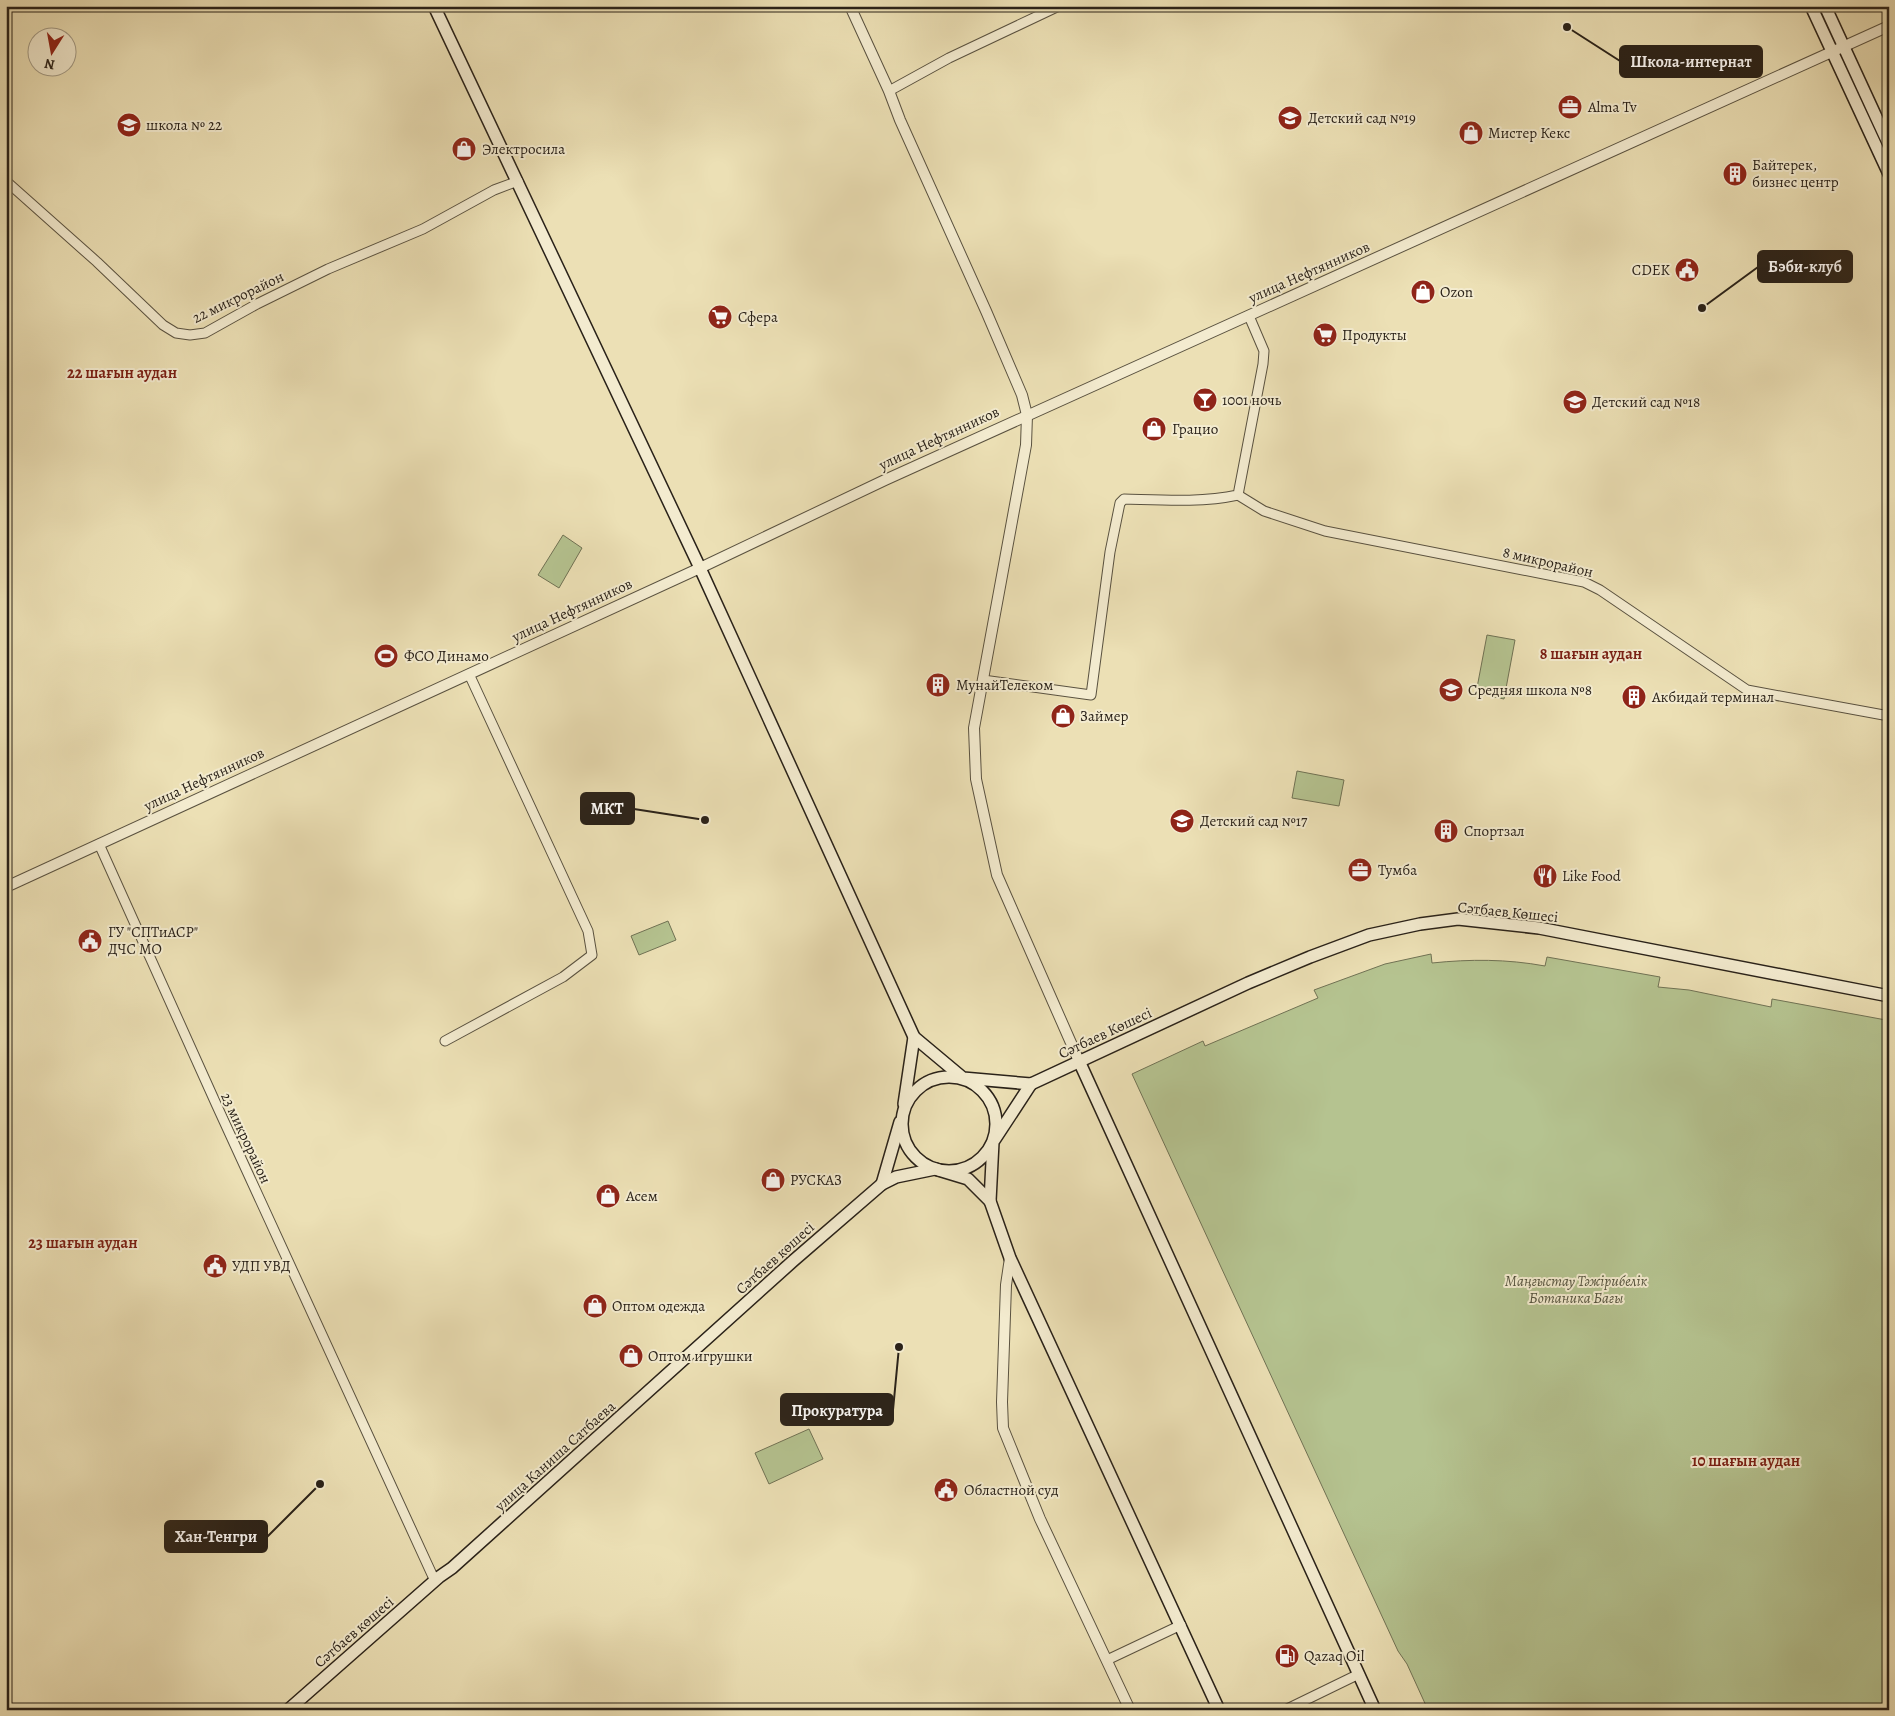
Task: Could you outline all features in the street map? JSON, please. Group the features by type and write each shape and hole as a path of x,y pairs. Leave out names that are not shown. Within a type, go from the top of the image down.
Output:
{"main road":[{"path":"434,6 700,568 914,1037 962,1078 977,1085 988,1096 992,1104 997,1126 993,1142 990,1201 1010,1258 1219,1710"},
{"path":"1811,6 1889,174"},
{"path":"1825,6 1889,145"},
{"name":"Сәтбаев Көшесі","path":"1030,1084 1248,983 1310,957 1369,935 1420,924 1458,919 1539,928 1889,996"},
{"path":"914,1037 903,1114 902,1128 906,1142 912,1154 923,1163 935,1169 968,1179 990,1201"},
{"path":"1079,1061 1376,1710"},
{"path":"882,1184 908,1100 918,1088 932,1080 947,1076 1030,1084 986,1154 969,1166 949,1171 935,1169"},
{"name":"Сәтбаев көшесі","path":"688,1356 882,1184 896,1177 935,1169"},
{"name":"улица Каниша Сатбаева","path":"437,1579 452,1568 688,1356"},
{"name":"Сәтбаев көшесі","path":"288,1710 437,1579"}],"street":[{"path":"850,6 1008,361 1022,395 1027,414 1026,444 974,728 976,779 997,875 1079,1061"},
{"path":"889,91 948,58 1059,6"},
{"name":"улица Нефтянников","path":"6,887 700,568 1027,414 1249,316 1889,26"},
{"name":"22 микрорайон","path":"6,181 97,262 163,325 176,332 190,335 205,332 257,304 328,270 423,229 494,190 518,181"},
{"path":"983,680 1091,695 1110,552 1120,503 1124,499 1182,500 1238,495 1264,351 1249,316"},
{"name":"8 микрорайон","path":"1238,495 1264,511 1325,531 1584,582 1600,590 1747,690 1889,716"},
{"path":"445,1041 563,977 592,955 588,932 469,674"},
{"name":"23 микрорайон","path":"99,844 371,1442 437,1579"},
{"path":"1010,1258 1006,1285 1002,1402 1003,1428 1040,1519 1130,1710"},
{"path":"1107,1660 1181,1626"},
{"path":"1285,1710 1359,1674"}],"green space":[{"path":"563,535 582,548 559,588 538,575"},
{"path":"1487,635 1515,640 1504,699 1476,693"},
{"path":"1297,771 1344,780 1339,806 1292,798"},
{"path":"668,921 676,940 639,955 631,936"},
{"name":"Маңғыстау Тәжірибелік Ботаника Бағы","path":"1431,954 1432,963 1488,960 1545,966 1547,957 1660,977 1658,987 1689,990 1771,1007 1772,999 1886,1020 1884,1029 1889,1030 1889,1710 1428,1710 1407,1664 1398,1651 1132,1074 1203,1041 1205,1046 1318,998 1314,990 1385,964"},
{"path":"809,1429 823,1459 769,1484 755,1453"}],"place":[{"name":"Школа-интернат","path":"1567,27"},
{"name":"Alma Tv","path":"1570,107"},
{"name":"Детский сад №19","path":"1290,118"},
{"name":"школа № 22","path":"129,125"},
{"name":"Мистер Кекс","path":"1471,133"},
{"name":"Электросила","path":"464,149"},
{"name":"Байтерек, бизнес центр","path":"1735,174"},
{"name":"CDEK","path":"1687,270"},
{"name":"Ozon","path":"1423,292"},
{"name":"Бэби-клуб","path":"1702,308"},
{"name":"Сфера","path":"720,317"},
{"name":"Продукты","path":"1325,335"},
{"name":"1001 ночь","path":"1205,400"},
{"name":"Детский сад №18","path":"1575,402"},
{"name":"Грацио","path":"1154,429"},
{"name":"ФСО Динамо","path":"386,656"},
{"name":"МунайТелеком","path":"938,685"},
{"name":"Средняя школа №8","path":"1451,690"},
{"name":"Акбидай терминал","path":"1634,697"},
{"name":"Займер","path":"1063,716"},
{"name":"МКТ","path":"705,820"},
{"name":"Детский сад №17","path":"1182,821"},
{"name":"Спортзал","path":"1446,831"},
{"name":"Тумба","path":"1360,870"},
{"name":"Like Food","path":"1545,876"},
{"name":"ГУ \"СПТиАСР\" ДЧС МО","path":"90,941"},
{"name":"РУСКАЗ","path":"773,1180"},
{"name":"Асем","path":"608,1196"},
{"name":"УДП УВД","path":"215,1266"},
{"name":"Оптом одежда","path":"595,1306"},
{"name":"Прокуратура","path":"899,1347"},
{"name":"Оптом игрушки","path":"631,1356"},
{"name":"Хан-Тенгри","path":"320,1484"},
{"name":"Областной суд","path":"946,1490"},
{"name":"Qazaq Oil","path":"1287,1656"}],"district":[{"name":"22 шағын аудан","path":"122,372"},
{"name":"8 шағын аудан","path":"1591,653"},
{"name":"23 шағын аудан","path":"83,1242"},
{"name":"10 шағын аудан","path":"1746,1460"}]}
